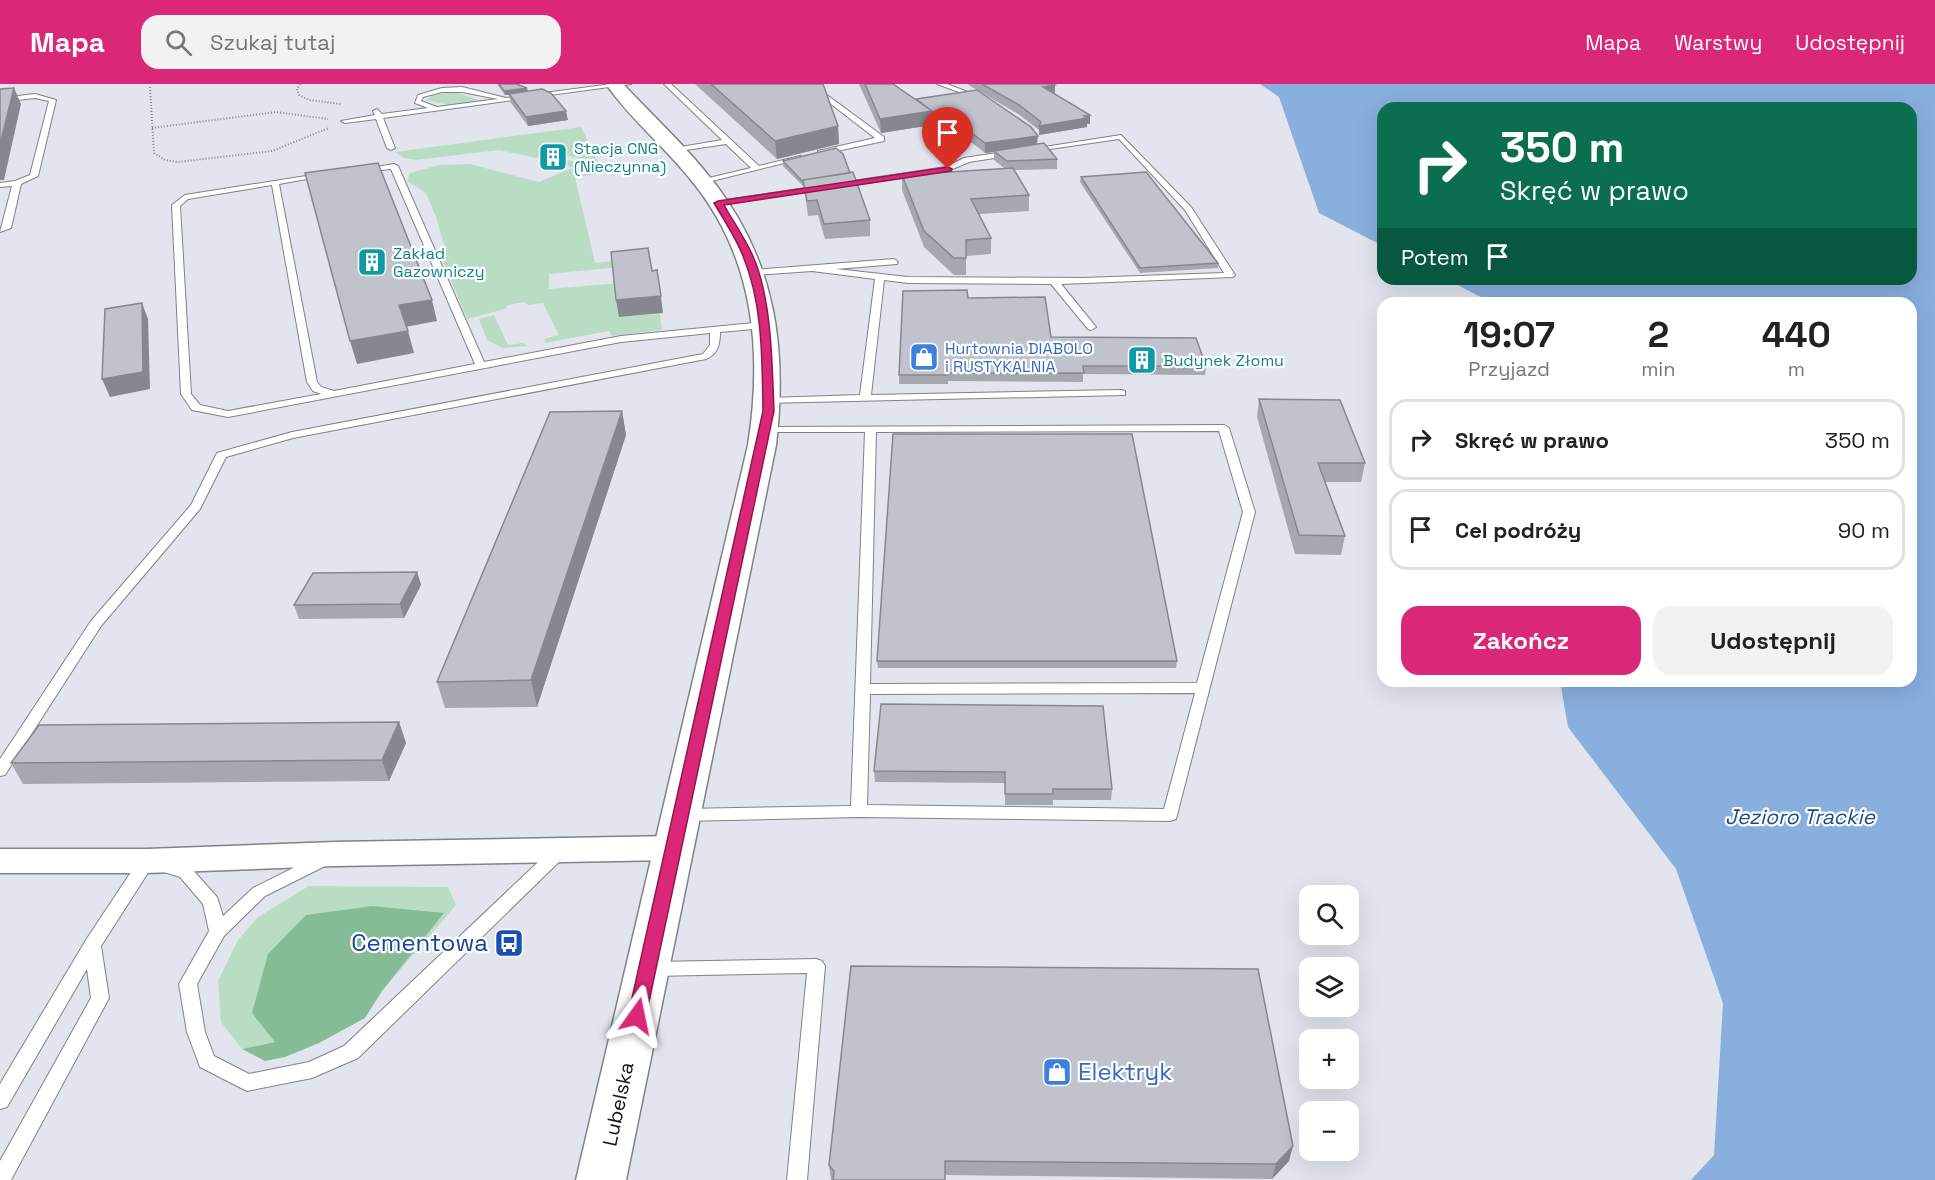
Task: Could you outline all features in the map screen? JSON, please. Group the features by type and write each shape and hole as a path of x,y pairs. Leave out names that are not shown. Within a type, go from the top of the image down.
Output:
{"street":[{"name":"Lubelska","path":"601,1180 765,429 768,401 765,325 754,272 744,247 711,193 619,85"},
{"path":"0,861 147,861 335,854 561,850 677,831"}],"lane":[{"path":"667,84 757,169"},
{"path":"711,193 757,169 881,139 808,84"},
{"path":"940,84 978,95 987,101"},
{"path":"345,121 378,114 438,109 619,85"},
{"path":"438,109 417,102 420,96 449,89 468,89 509,100"},
{"path":"0,100 35,96 52,100 34,176 17,183 0,185"},
{"path":"378,114 392,156 481,366"},
{"path":"711,193 948,169 967,160 1121,136 1188,209 1230,275 1054,281 908,280 815,269"},
{"path":"675,150 729,141"},
{"path":"351,172 392,156"},
{"path":"340,173 185,196 176,205 186,394 196,408 228,414 621,339 765,325"},
{"path":"275,182 312,382 317,389 334,394"},
{"path":"0,229 7,228 17,183"},
{"path":"754,272 894,262"},
{"path":"865,398 880,278"},
{"path":"1054,281 1091,327"},
{"path":"0,771 96,624 196,506 221,455 292,435 706,356 715,345 715,329"},
{"path":"768,401 1121,393"},
{"path":"677,831 859,811 1170,815 1249,512 1224,428 765,429"},
{"path":"859,811 872,429"},
{"path":"863,689 1202,688"},
{"path":"335,854 259,892 218,931 188,984 196,1032 207,1061 247,1083 312,1070 351,1052 561,850"},
{"path":"0,1101 92,945 147,861 186,873 211,902 218,931"},
{"path":"0,1180 100,998 92,945"},
{"path":"647,969 816,966 797,1180"}],"path":[{"path":"300,84 297,89 299,95 309,100 348,104"},
{"path":"150,87 154,153 165,160 178,162 272,151 345,121"},
{"path":"152,128 276,112 345,121"}],"green space":[{"path":"454,92 482,101 449,105 426,100 433,95"},
{"path":"581,127 598,162 601,174 575,177 595,263 649,257 651,264 549,274 549,289 620,283 619,317 660,314 662,330 612,336 609,331 545,343 544,339 559,335 543,303 528,305 524,302 508,305 505,309 467,319 438,250 445,248 436,217 426,193 407,181 410,173 439,165 470,164 539,182 572,168 558,163 567,160 586,164 591,161 551,152 536,158 499,150 416,160 404,158 395,152"},
{"path":"494,315 508,345 523,343 528,346 503,348 487,340 479,319"},
{"path":"309,886 448,887 456,905 382,991 443,914 275,1042 242,1049 221,1022 218,981 238,940 258,917"},
{"path":"372,906 444,913 382,991 365,1018 319,1043 285,1057 265,1061 242,1049 275,1042 252,1013 268,954 306,915"}],"water":[{"name":"Jezioro Trackie","path":"1260,84 1935,84 1935,1180 1691,1180 1714,1155 1723,1003 1676,869 1568,727 1561,687 1917,687 1917,297 1480,297 1458,285 1917,285 1917,102 1377,102 1377,243 1319,213 1279,97"}],"building":[{"path":"499,84 516,84 527,88 504,91"},
{"path":"711,84 823,84 838,126 775,141"},
{"path":"865,84 893,84 932,111 880,119"},
{"path":"982,84 1053,84 1055,85 1043,87 1090,115 1084,116 1088,118 1039,126 1041,122 1019,105"},
{"path":"14,88 0,144 0,89"},
{"path":"542,89 551,93 566,111 526,117 509,94"},
{"path":"977,90 1031,127 1038,136 985,143 957,122 946,123 916,99"},
{"path":"1044,143 1057,159 1007,161 994,151"},
{"path":"836,148 843,154 850,173 802,181 783,161"},
{"name":"Zakład Gazowniczy","path":"378,163 432,300 399,305 408,331 350,341 305,173"},
{"path":"1013,168 1029,195 971,199 991,238 966,240 966,258 954,258 924,231 902,175"},
{"path":"853,172 870,220 824,224 817,200 807,201 803,180"},
{"path":"1146,172 1218,263 1140,268 1081,177"},
{"path":"648,248 652,271 657,270 661,296 616,300 611,252"},
{"path":"967,290 968,298 1045,297 1051,337 1196,338 1206,366 1083,366 1084,373 899,375 903,291"},
{"path":"142,303 143,372 102,379 105,309"},
{"path":"1259,399 1340,400 1365,463 1318,463 1345,536 1299,535"},
{"path":"622,411 531,680 437,682 550,412"},
{"path":"893,434 1132,434 1177,661 877,661"},
{"path":"417,572 400,604 294,605 313,573"},
{"path":"881,704 1103,706 1112,789 1053,789 1053,794 1005,794 1005,772 874,771"},
{"path":"399,722 382,760 11,763 39,725"},
{"name":"Elektryk","path":"851,966 1258,969 1293,1146 1276,1164 945,1161 945,1180 833,1180 834,1171 829,1165"}],"place":[{"name":"Stacja CNG (Nieczynna)","path":"553,157"},
{"name":"Zakład Gazowniczy","path":"372,262"},
{"name":"Hurtownia DIABOLO i RUSTYKALNIA","path":"924,357"},
{"name":"Budynek Złomu","path":"1142,360"},
{"name":"Cementowa","path":"509,943"},
{"name":"Elektryk","path":"1057,1072"}],"route":[{"path":"637,1016 758,467 768,411 769,381 766,338 754,272 736,232 718,203 948,169"}]}
